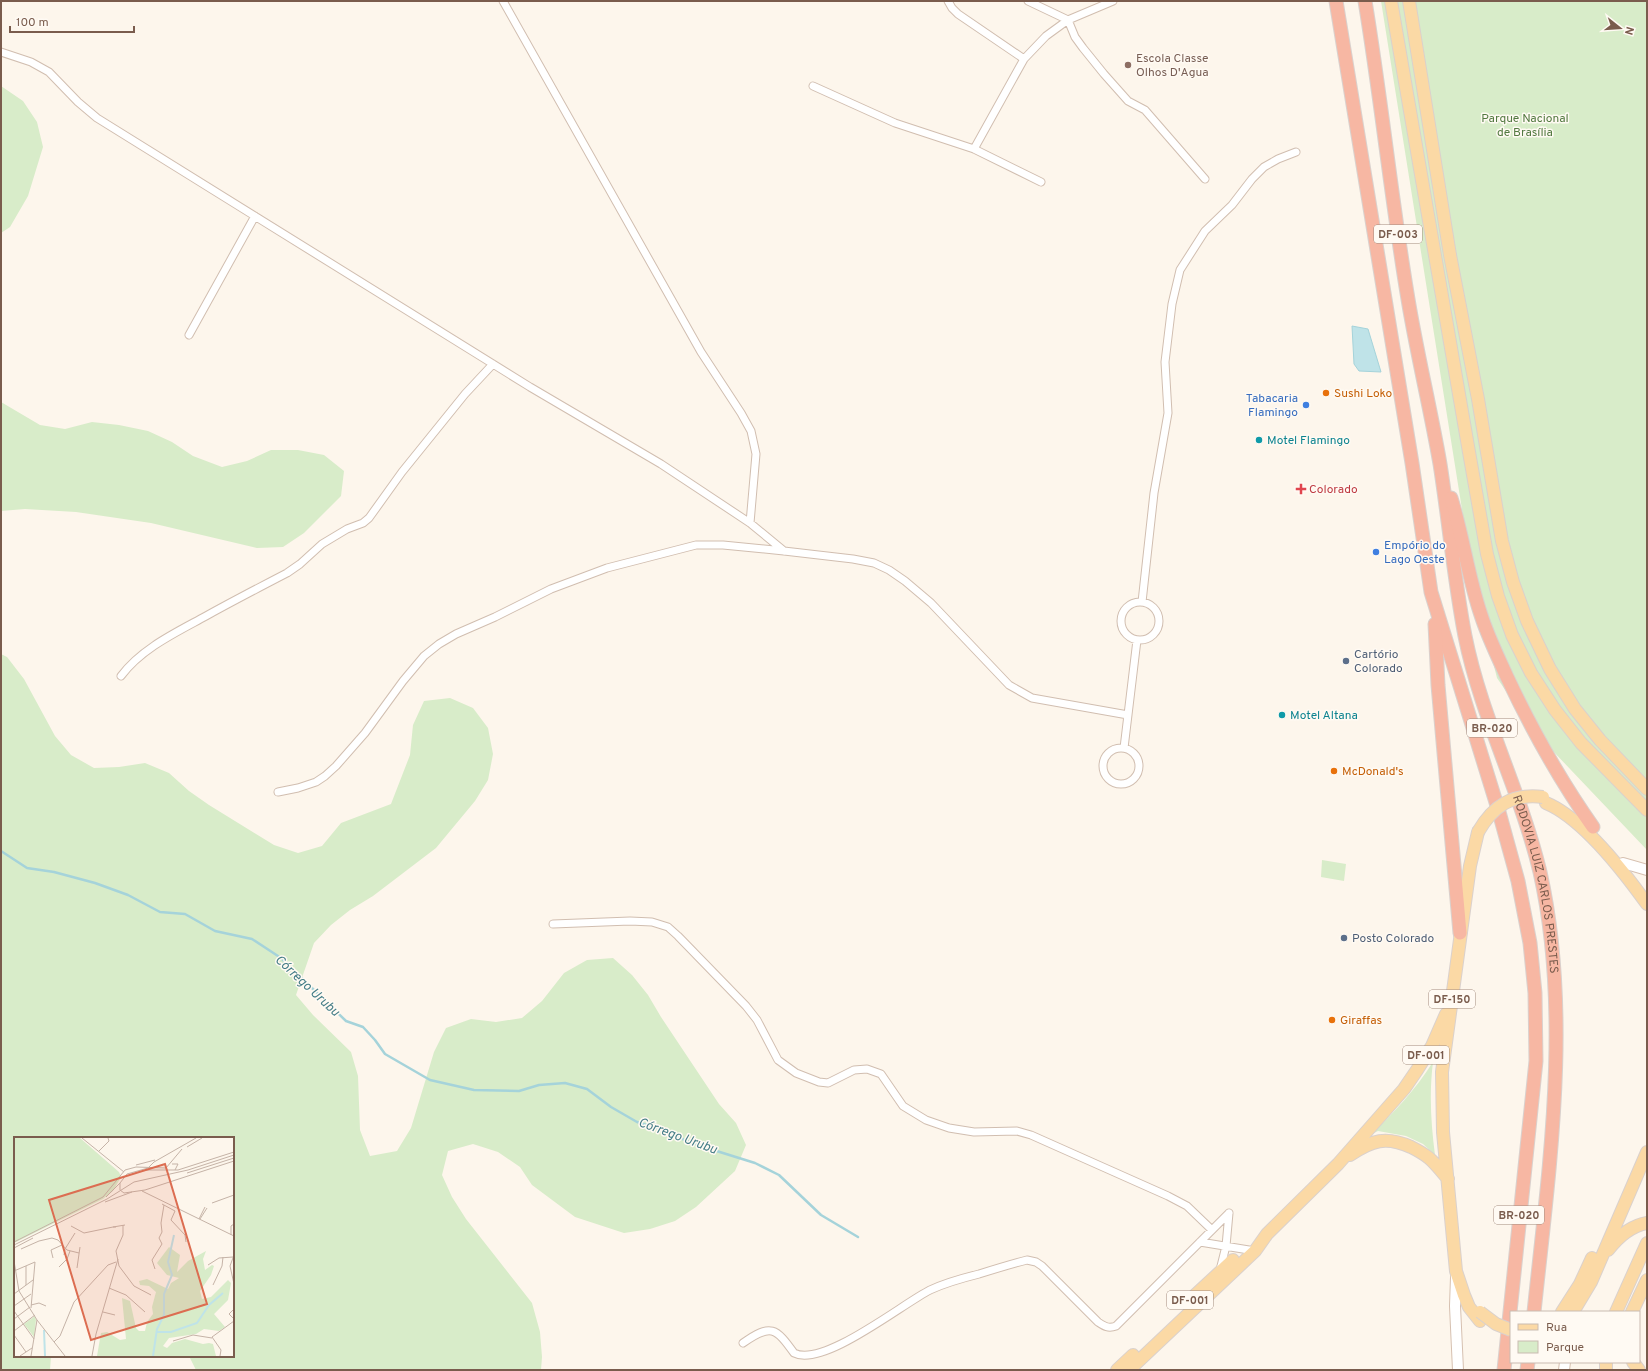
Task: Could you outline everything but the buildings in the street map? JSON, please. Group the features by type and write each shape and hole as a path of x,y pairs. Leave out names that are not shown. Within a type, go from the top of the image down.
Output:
{"highway":[{"name":"DF-003","path":"1336,1 1434,606"},
{"name":"DF-003","path":"1365,1 1407,296 1440,465"},
{"path":"1440,465 1457,517 1475,596 1495,652 1545,753 1573,800 1593,827"},
{"name":"RODOVIA LUIZ CARLOS PRESTES","path":"1440,465 1466,640 1488,716 1529,831 1540,874 1550,932 1555,979 1555,1067 1547,1189 1534,1311"},
{"path":"1434,606 1438,685 1460,933"},
{"name":"RODOVIA LUIZ CARLOS PRESTES","path":"1434,606 1499,812 1518,881 1530,943 1535,993 1536,1060 1510,1311"},
{"name":"RODOVIA LUIZ CARLOS PRESTES","path":"1504,1370 1510,1312"}],"main road":[{"path":"1391,1 1487,554 1498,596 1515,641 1531,673 1555,710 1581,743 1647,810"},
{"path":"1409,1 1450,255 1478,399 1502,541 1513,582 1527,621 1550,669 1575,709 1600,740 1647,789"},
{"name":"DF-150","path":"1510,1336 1500,1333 1469,1307 1456,1271 1443,1132 1442,1072 1470,866 1481,833 1492,811 1506,802 1524,796 1532,796 1562,805 1593,827 1647,893"},
{"path":"1544,800 1564,811 1589,835 1636,889 1647,904"},
{"path":"1623,863 1647,870"},
{"name":"DF-001","path":"1128,1370 1338,1164 1404,1089 1432,1046 1452,1002"},
{"name":"DF-001","path":"1338,1164 1364,1146 1377,1141 1398,1141 1430,1158 1448,1179"},
{"path":"1581,1311 1600,1259 1647,1152"},
{"path":"1563,1311 1580,1284 1600,1242 1618,1219"},
{"path":"1600,1259 1618,1238 1631,1229 1647,1223"},
{"path":"1453,1227 1469,1291 1480,1316 1510,1330"},
{"path":"1616,1311 1647,1243"},
{"name":"DF-001","path":"1117,1370 1220,1272 1251,1250"},
{"path":"1456,1271 1455,1306 1458,1370"},
{"path":"1632,1311 1647,1280"},
{"path":"1575,1311 1591,1282"}],"street":[{"path":"503,1 701,352 741,413 751,432 756,454 750,523"},
{"path":"948,1 958,14 1024,59"},
{"path":"1028,1 1068,20 1075,37 1104,74 1128,101 1145,110 1205,179"},
{"path":"974,148 1024,59 1046,36 1068,20 1113,1"},
{"path":"1,52 42,67 97,118 492,364 661,464 750,523 784,551"},
{"path":"813,86 895,123 974,148 1041,182"},
{"path":"1142,602 1154,493 1168,413 1165,362 1172,304 1180,270 1205,231 1232,205 1252,179 1269,164 1296,152"},
{"path":"188,335 255,216"},
{"path":"121,676 138,658 157,644 231,602 287,573 300,564 322,544 347,529 363,523 377,509 402,472 465,394 492,364"},
{"path":"278,792 298,788 316,782 325,776 336,766 365,732 403,681 424,656 439,644 456,634 495,617 551,589 584,576 607,568 680,549 706,545 784,551 874,563 905,580 931,603 1009,685 1019,692 1032,698 1128,715"},
{"path":"1142,602 1149,604 1155,609 1159,623 1157,630 1152,636 1145,640 1137,640 1130,638 1125,633 1121,619 1128,606 1142,602"},
{"path":"1124,748 1137,640"},
{"path":"1117,748 1124,748 1131,750 1136,755 1139,762 1139,769 1133,780 1128,783 1114,783 1103,772 1102,764 1110,751 1117,748"},
{"path":"553,924 630,921 660,923 668,927 678,936 746,1006 757,1020 778,1060 796,1073 814,1081 828,1083 860,1069 876,1071 885,1079 903,1106 926,1120 949,1128 974,1132 1017,1132 1031,1135 1168,1196 1186,1206 1212,1230"},
{"path":"744,1343 760,1333 773,1331 781,1335 794,1353 798,1355 809,1356 820,1353 843,1344 931,1290 964,1278 1026,1260 1036,1262 1042,1266 1098,1322 1112,1328 1116,1326 1229,1213 1226,1246 1220,1272"},
{"path":"1200,1242 1251,1250"}],"green space":[{"name":"Parque Nacional de Brasília","path":"1381,1 1647,1 1647,850 1532,729 1497,678 1475,591"},
{"path":"1,86 23,101 37,122 43,147 28,196 10,227 1,233"},
{"path":"1,402 40,425 65,429 92,422 119,425 148,431 172,442 193,456 222,467 247,461 271,450 298,450 324,455 344,471 341,496 304,533 283,547 257,548 151,523 76,512 25,509 1,511"},
{"path":"1,654 7,657 24,679 55,736 71,755 94,768 119,767 145,763 169,773 189,791 209,805 274,845 298,853 322,846 341,823 391,804 410,755 413,725 424,701 450,698 473,708 488,728 493,754 488,780 475,801 436,848 373,896 350,910 331,925 314,943 296,995 313,1015 351,1052 358,1076 360,1130 370,1156 397,1151 411,1128 434,1052 446,1028 471,1019 496,1022 522,1018 542,1001 564,973 587,960 613,958 632,975 648,995 719,1104 736,1123 746,1145 735,1171 696,1207 675,1221 650,1229 624,1233 575,1217 532,1185 520,1167 498,1152 473,1144 448,1151 442,1175 452,1197 466,1219 532,1303 540,1332 542,1357 541,1370 196,1370 190,1357 234,1357 234,1137 14,1137 14,1357 51,1357 50,1370 1,1370"},
{"path":"1322,860 1346,864 1344,881 1321,877"},
{"path":"1433,1062 1431,1109 1435,1155 1423,1144 1406,1136 1378,1131 1370,1135 1404,1101"}],"water":[{"path":"1352,326 1368,329 1381,372 1359,371 1354,364"}],"waterway":[{"name":"Córrego Urubu","path":"1,851 27,868 54,872 95,883 128,895 160,912 185,914 215,931 252,939 281,958 346,1021 363,1027 385,1054 430,1080 474,1090 519,1091 539,1085 565,1083 587,1089 611,1107 637,1122 664,1130 691,1143 755,1163 779,1175 821,1215 858,1237"}],"place":[{"name":"Escola Classe Olhos D'Agua","path":"1128,65"},
{"name":"Sushi Loko","path":"1326,393"},
{"name":"Tabacaria Flamingo","path":"1306,405"},
{"name":"Motel Flamingo","path":"1259,440"},
{"name":"Colorado","path":"1301,489"},
{"name":"Empório do Lago Oeste","path":"1376,552"},
{"name":"Cartório Colorado","path":"1346,661"},
{"name":"Motel Altana","path":"1282,715"},
{"name":"McDonald's","path":"1334,771"},
{"name":"Posto Colorado","path":"1344,938"},
{"name":"Giraffas","path":"1332,1020"}]}
